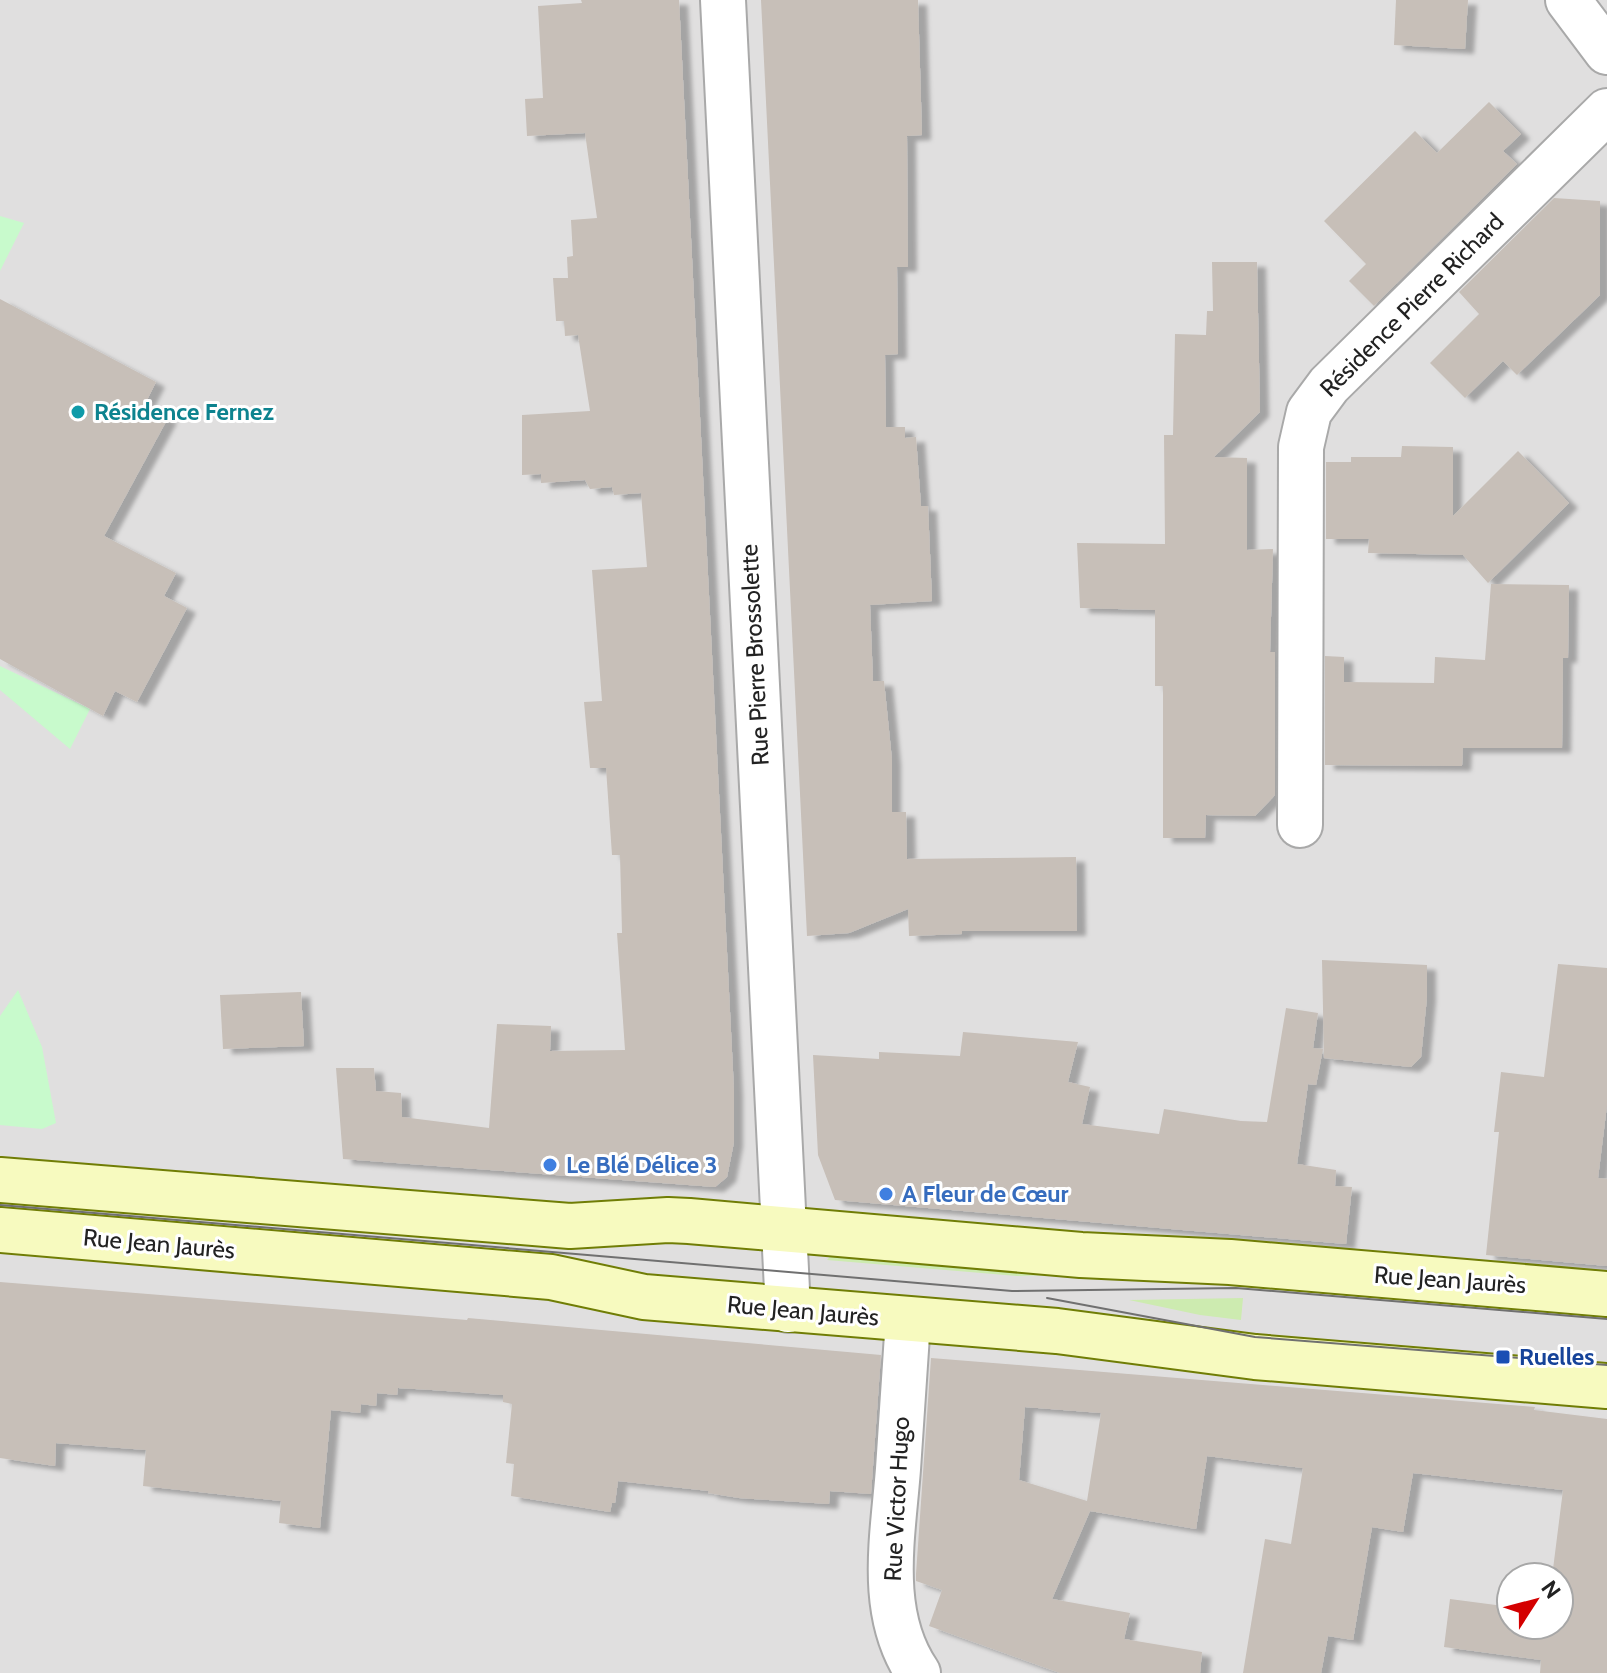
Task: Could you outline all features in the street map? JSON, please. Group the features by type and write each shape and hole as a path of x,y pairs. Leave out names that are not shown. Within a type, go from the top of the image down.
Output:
{"main road":[{"name":"Rue Jean Jaurès","path":"0,1180 561,1226 668,1220 783,1228 1081,1255 1261,1264 1607,1294"},
{"name":"Rue Jean Jaurès","path":"0,1230 551,1277 644,1297 1057,1331 1255,1357 1607,1386"}],"street":[{"name":"Rue Pierre Brossolette","path":"723,0 788,1310"},
{"path":"1568,0 1607,52"},
{"name":"Résidence Pierre Richard","path":"1300,825 1301,447 1309,412 1329,385 1607,111"},
{"name":"Rue Victor Hugo","path":"908,1320 890,1573 895,1621 902,1645 918,1673"}],"shaded area":[{"path":"0,0 1607,0 1607,1673 0,1673"}],"green space":[{"path":"0,216 24,223 0,271"},
{"path":"0,666 90,709 70,749 0,690"},
{"path":"18,990 42,1047 56,1123 42,1129 0,1125 0,1016"},
{"path":"835,1251 1130,1273 1017,1276 827,1260"},
{"path":"1243,1298 1241,1320 1129,1300"}],"building":[{"path":"581,0 679,0 734,1091 734,1142 727,1177 715,1187 343,1159 336,1068 374,1068 376,1091 401,1093 402,1117 489,1128 497,1024 551,1026 550,1051 625,1050 617,933 622,933 620,855 612,855 606,768 590,768 584,702 602,701 592,570 647,567 641,493 614,495 612,487 590,489 585,480 541,483 541,474 522,475 522,415 590,411 578,335 565,336 564,321 556,321 553,278 568,278 567,257 573,256 571,220 597,218 585,133 527,136 525,99 543,98 538,6 582,3"},
{"path":"761,0 918,0 922,135 907,136 908,267 897,267 898,354 885,355 886,427 905,427 905,438 916,437 921,506 928,506 932,601 870,605 873,681 884,681 892,760 892,812 906,812 907,859 1076,857 1077,931 962,931 962,934 909,936 908,909 849,933 807,936"},
{"path":"1396,0 1468,0 1465,49 1394,45"},
{"path":"1489,102 1521,134 1503,151 1517,164 1374,306 1349,281 1366,264 1324,221 1415,131 1437,153"},
{"path":"1554,198 1600,201 1600,295 1517,375 1503,361 1465,398 1430,363 1479,314 1459,292"},
{"path":"1212,262 1257,262 1260,412 1214,457 1247,458 1247,550 1273,549 1270,652 1275,652 1275,795 1255,816 1206,815 1205,838 1163,838 1163,686 1155,686 1155,610 1080,608 1077,543 1165,544 1164,435 1173,435 1175,334 1206,335 1207,311 1213,311"},
{"path":"0,299 156,382 144,406 168,418 104,536 176,573 164,596 187,608 137,702 115,691 103,716 0,659"},
{"path":"1402,446 1453,447 1453,516 1518,451 1569,503 1488,583 1463,555 1368,553 1369,539 1326,539 1326,462 1351,462 1351,457 1401,457"},
{"path":"1491,584 1569,585 1568,658 1563,658 1562,748 1463,748 1462,766 1325,765 1325,656 1344,657 1344,682 1434,683 1435,657 1485,660"},
{"path":"1322,960 1427,965 1421,1057 1411,1067 1324,1058"},
{"path":"1558,964 1607,968 1607,1105 1598,1178 1607,1179 1607,1266 1486,1255 1499,1132 1494,1132 1501,1072 1544,1077"},
{"path":"301,992 304,1046 223,1049 220,995"},
{"path":"1286,1008 1318,1013 1313,1048 1323,1049 1316,1085 1308,1084 1297,1164 1336,1170 1335,1186 1352,1187 1346,1244 835,1200 818,1155 813,1055 879,1059 879,1052 960,1056 963,1032 1078,1042 1068,1082 1090,1087 1082,1124 1159,1134 1164,1109 1267,1122"},
{"path":"0,1282 468,1318 881,1355 871,1494 830,1491 829,1504 739,1498 709,1491 618,1481 615,1503 612,1503 610,1512 511,1496 514,1464 506,1463 512,1404 503,1402 503,1395 398,1388 397,1395 377,1393 376,1406 361,1404 360,1413 331,1410 320,1528 279,1523 281,1501 143,1486 146,1450 56,1443 55,1466 0,1458"},
{"path":"931,1358 1535,1407 1534,1410 1607,1419 1607,1673 1540,1673 1541,1660 1444,1647 1450,1599 1495,1605 1495,1641 1575,1641 1575,1561 1554,1561 1563,1490 1413,1473 1403,1532 1372,1527 1353,1640 1328,1636 1321,1673 1243,1673 1265,1539 1291,1544 1303,1468 1207,1456 1196,1529 1090,1511 1052,1599 1130,1613 1124,1639 1202,1652 1200,1673 1060,1673 929,1626 942,1590 916,1581","holes":["1025,1407 1101,1413 1087,1501 1019,1480"]}],"tram line":[{"path":"0,1205 1012,1291 1236,1288 1607,1319"},
{"path":"1047,1298 1255,1337 1607,1365"}],"place":[{"name":"Résidence Fernez","path":"78,412"},
{"name":"Le Blé Délice 3","path":"550,1165"},
{"name":"A Fleur de Cœur","path":"886,1194"},
{"name":"Ruelles","path":"1503,1357"}]}
